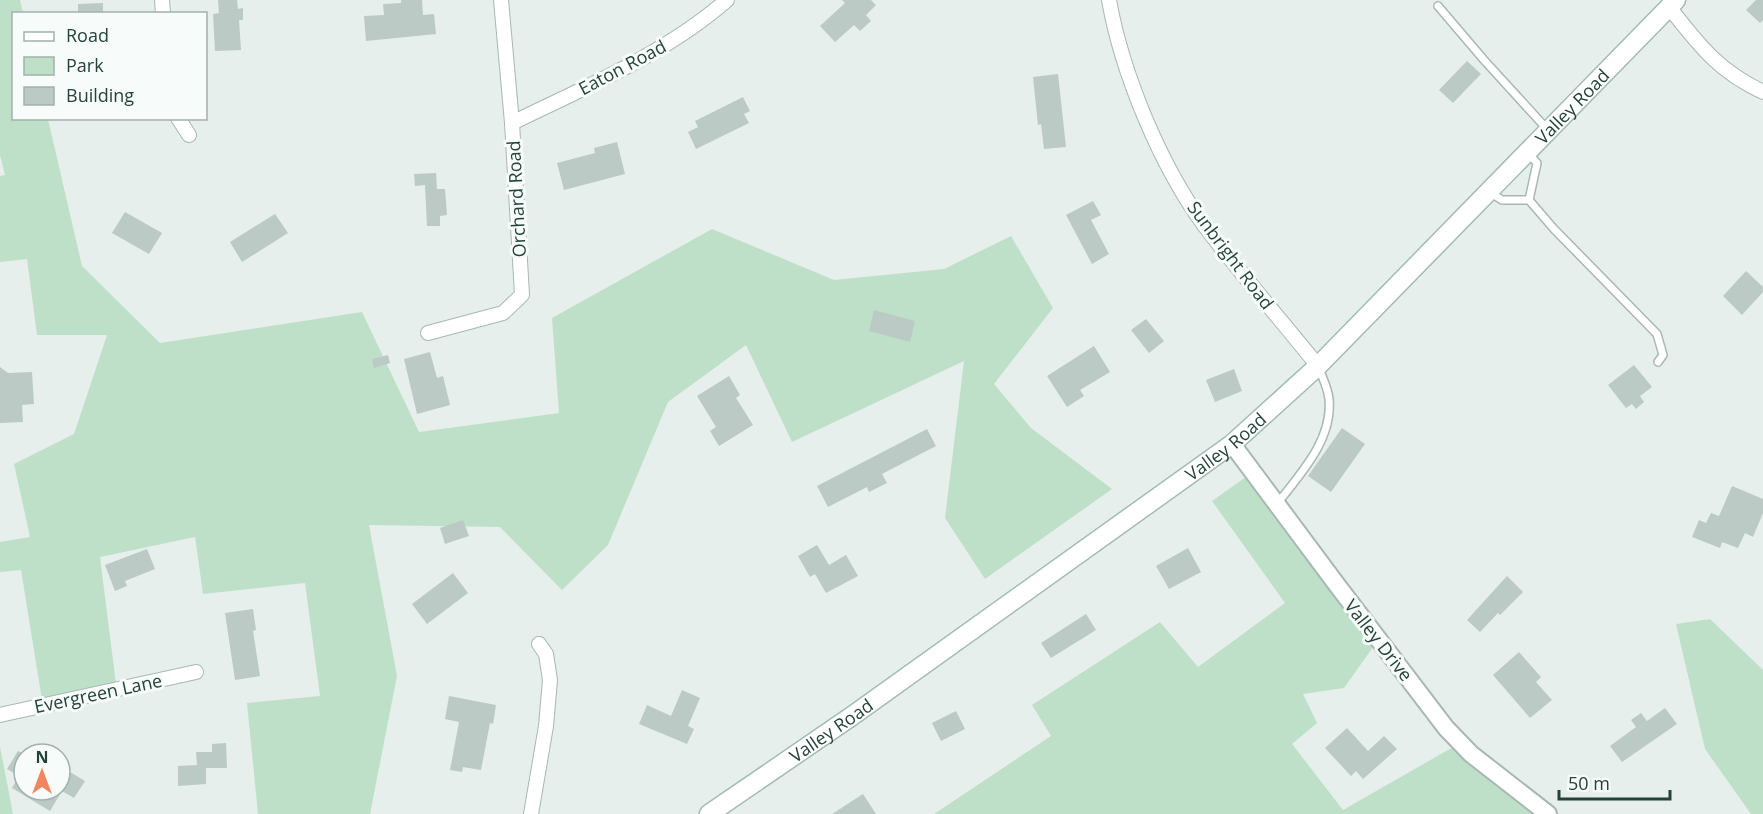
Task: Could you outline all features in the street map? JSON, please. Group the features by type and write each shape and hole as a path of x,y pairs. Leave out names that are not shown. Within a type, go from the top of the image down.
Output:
{"main road":[{"name":"Valley Road","path":"709,814 852,716 1232,444 1318,366 1673,4"}],"street":[{"name":"Orchard Road","path":"428,333 503,313 522,295 512,123 501,0"},
{"name":"Eaton Road","path":"512,123 631,65 680,35 727,0"},
{"name":"Sunbright Road","path":"1108,0 1126,67 1145,119 1180,187 1203,224 1318,366"},
{"path":"1673,4 1707,54 1724,70 1763,92"},
{"path":"179,120 189,135"},
{"name":"Valley Drive","path":"1232,444 1446,728 1471,754 1548,814"},
{"path":"531,814 546,726 550,680 546,654 539,644"},
{"name":"Evergreen Lane","path":"0,715 196,672"}],"lane":[{"path":"1438,6 1549,130"},
{"path":"1528,152 1536,163 1529,200"},
{"path":"1488,192 1502,200 1529,200 1554,229 1657,334 1663,355 1658,362"},
{"path":"1277,504 1309,462 1322,439 1329,417 1329,396 1318,366"}],"green space":[{"path":"0,0 20,0 23,12 12,12 12,120 48,120 82,266 160,343 362,312 419,432 559,413 552,318 712,229 834,280 944,269 1011,236 1053,308 994,384 1031,428 1112,489 985,579 945,518 964,361 792,442 746,345 668,402 608,545 562,590 500,527 369,525 397,676 370,814 258,814 247,703 320,696 305,583 203,594 195,537 100,557 117,692 43,706 21,570 0,572 0,542 30,537 14,464 74,434 107,335 37,335 27,259 0,262 0,176 5,175 0,155"},
{"path":"1257,469 1378,640 1344,688 1303,694 1317,723 1292,744 1343,810 1462,742 1544,814 934,814 1051,736 1032,705 1160,622 1198,667 1285,603 1212,501"},
{"path":"1710,619 1763,670 1763,814 1751,814 1705,749 1676,624"},
{"path":"0,747 13,814 0,814"}],"building":[{"path":"218,0 237,0 238,9 243,8 243,20 239,20 241,50 215,51 213,14 219,13"},
{"path":"401,0 422,0 423,15 434,14 436,34 366,41 364,16 384,15 383,4 401,3"},
{"path":"842,0 871,0 876,5 866,15 871,21 860,31 854,25 835,42 820,26 845,3"},
{"path":"1756,0 1763,0 1763,20 1760,23 1746,10"},
{"path":"103,3 103,12 78,12 78,4"},
{"path":"1467,61 1481,74 1453,103 1439,90"},
{"path":"1058,74 1066,147 1044,149 1041,124 1038,125 1033,77"},
{"path":"743,97 750,111 744,114 749,123 696,149 688,132 698,127 695,121"},
{"path":"617,142 625,174 564,190 557,163 595,153 594,148"},
{"path":"436,173 437,189 445,189 447,215 440,216 440,226 427,226 425,185 415,186 414,174"},
{"path":"1093,201 1101,215 1091,220 1109,254 1092,264 1066,215"},
{"path":"125,212 162,233 149,254 112,233"},
{"path":"275,214 288,233 242,262 230,242"},
{"path":"1746,271 1763,287 1763,292 1742,315 1723,296"},
{"path":"874,310 915,321 910,342 869,331"},
{"path":"1146,319 1164,341 1149,353 1131,330"},
{"path":"1094,346 1110,372 1080,390 1084,396 1067,407 1047,376"},
{"path":"430,352 437,378 443,376 450,405 417,414 404,359"},
{"path":"388,355 390,363 374,368 372,359"},
{"path":"1634,365 1652,387 1640,396 1644,402 1636,409 1632,404 1626,408 1608,385"},
{"path":"0,367 8,373 32,372 34,404 22,405 23,422 0,423"},
{"path":"1234,369 1242,391 1215,402 1206,380"},
{"path":"729,376 740,395 736,398 753,425 719,446 710,431 716,427 697,396"},
{"path":"1342,428 1365,444 1331,492 1308,476"},
{"path":"927,429 936,446 882,474 887,483 869,492 867,487 828,507 817,486"},
{"path":"1732,486 1763,499 1763,513 1753,537 1745,533 1738,548 1722,542 1720,548 1692,537 1699,520 1706,523 1711,513 1719,516"},
{"path":"463,520 469,536 445,544 440,528"},
{"path":"817,545 829,565 846,555 858,576 826,593 815,574 810,577 798,556"},
{"path":"1188,548 1201,572 1169,589 1156,566"},
{"path":"147,549 155,569 125,581 127,586 115,591 105,565"},
{"path":"453,573 468,593 427,624 412,604"},
{"path":"1507,576 1523,592 1480,632 1467,620"},
{"path":"253,609 256,630 253,631 260,676 235,680 225,613"},
{"path":"1086,614 1096,630 1051,658 1041,643"},
{"path":"1519,652 1541,677 1536,682 1552,700 1530,718 1493,675"},
{"path":"682,690 700,698 688,726 694,729 687,744 639,724 647,705 671,716"},
{"path":"449,696 496,705 481,770 463,767 462,772 450,770 459,722 445,719"},
{"path":"1665,708 1677,724 1622,762 1610,746 1636,727 1631,720 1641,713 1647,721"},
{"path":"956,711 965,729 941,741 932,723"},
{"path":"1347,728 1368,751 1384,736 1397,749 1363,779 1356,771 1351,776 1325,748"},
{"path":"226,743 227,768 206,768 206,784 178,786 178,766 197,765 196,752 212,752 212,744"},
{"path":"12,761 12,772 7,769"},
{"path":"72,773 85,781 74,798 72,797"},
{"path":"863,794 876,814 832,814"},
{"path":"35,802 55,802 50,811"}]}
